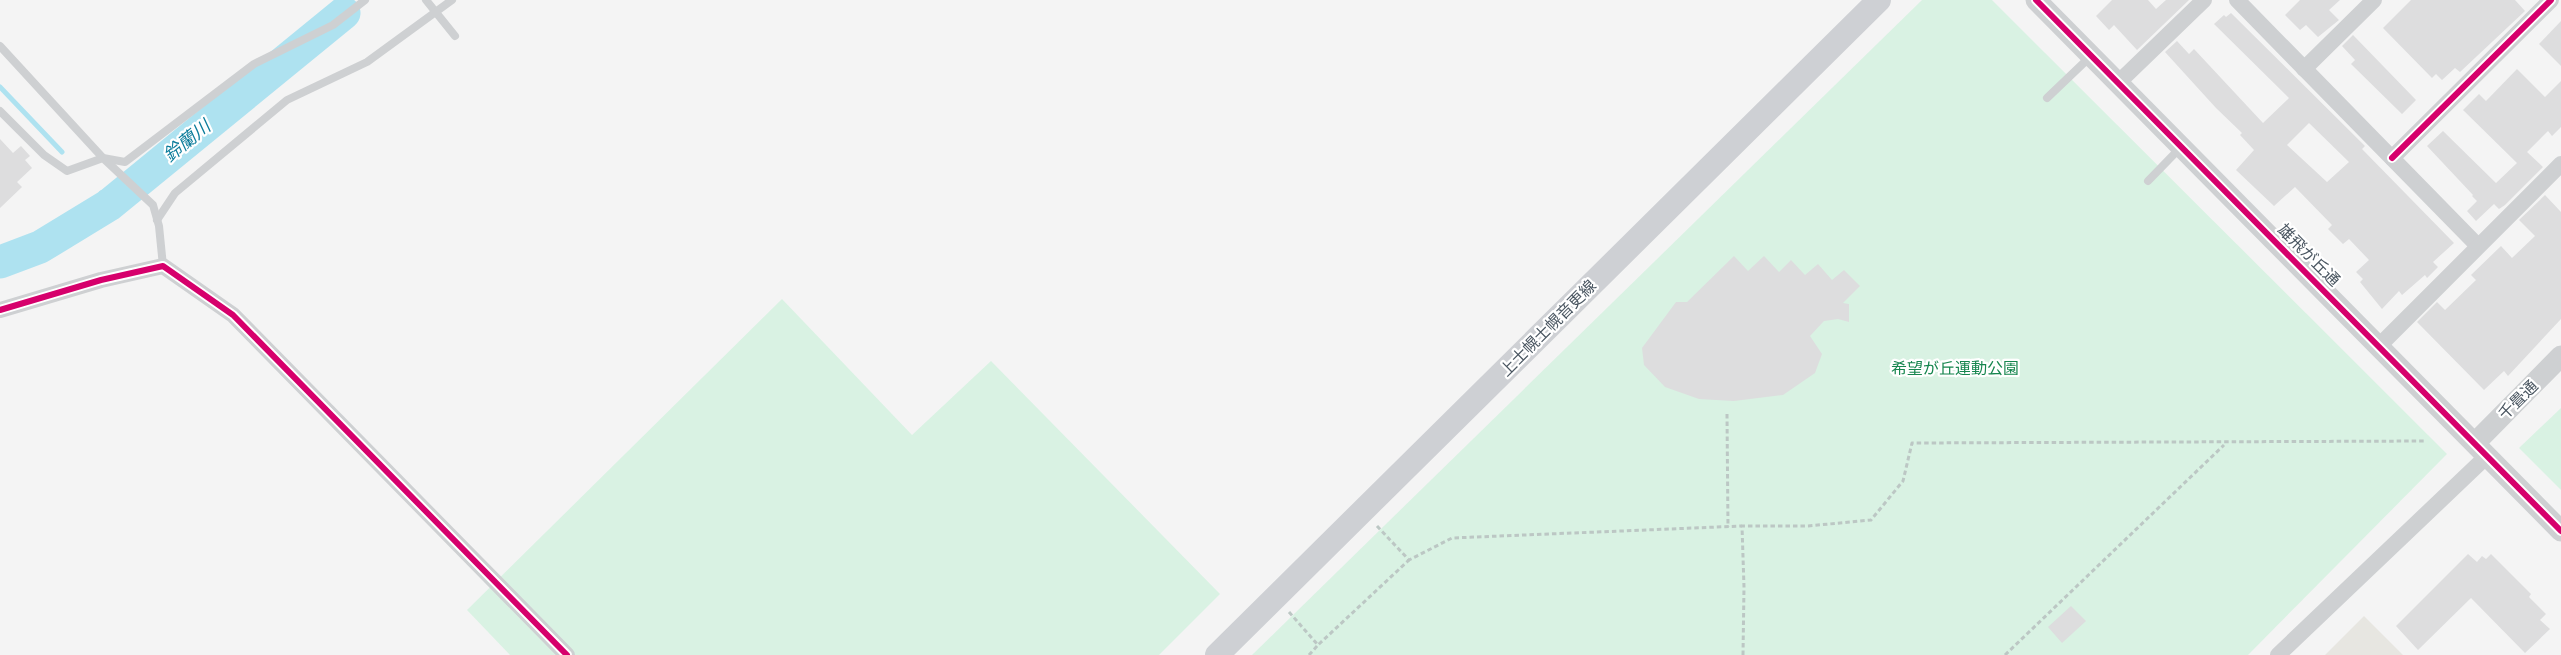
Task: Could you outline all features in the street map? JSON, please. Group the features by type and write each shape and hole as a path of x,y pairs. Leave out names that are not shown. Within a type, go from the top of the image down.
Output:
{"main road":[{"name":"上士幌士幌音更線","path":"1217,655 1879,0"}],"street":[{"name":"雄飛が丘通","path":"2036,0 2561,531"},
{"path":"2119,82 2204,0"},
{"path":"2237,0 2478,246"},
{"path":"2304,69 2374,0"},
{"path":"2392,158 2551,0"},
{"path":"2379,346 2561,164"},
{"path":"0,310 100,280 163,266 233,315 567,655"},
{"name":"千畳通","path":"2481,450 2561,356"},
{"path":"2278,655 2481,450"}],"lane":[{"path":"0,111 44,155 67,171 104,158 125,162 254,64 333,25 365,0"},
{"path":"426,0 455,36"},
{"path":"157,220 175,194 287,100 367,62 436,14 452,0"},
{"path":"0,46 104,158 153,205 163,266"},
{"path":"2047,98 2092,55"},
{"path":"2148,181 2182,146"}],"path":[{"path":"1727,414 1728,527"},
{"path":"1310,655 1409,560 1452,538 1742,526 1808,526 1871,520 1903,481 1912,443 2226,444 2426,441"},
{"path":"2005,655 2226,444"},
{"path":"1363,511 1409,560"},
{"path":"1742,526 1743,655"},
{"path":"1276,598 1318,645"}],"green space":[{"name":"希望が丘運動公園","path":"1922,0 1992,0 2447,454 2248,655 1252,655"},
{"path":"782,299 912,435 991,361 1220,594 1159,655 510,655 467,610"},
{"path":"2561,408 2561,490 2519,448"}],"sand":[{"path":"2364,616 2403,655 2325,655"}],"building":[{"path":"2112,0 2148,0 2156,9 2166,0 2189,0 2137,50 2114,25 2109,30 2096,16"},
{"path":"2300,0 2340,0 2329,10 2339,20 2318,37 2306,25 2300,30 2285,15"},
{"path":"2411,0 2515,0 2525,11 2460,72 2455,68 2442,80 2436,74 2432,78 2383,28"},
{"path":"2231,13 2365,146 2362,149 2454,243 2433,262 2438,267 2427,278 2425,275 2402,295 2399,291 2382,309 2360,282 2363,279 2356,272 2369,260 2349,239 2343,244 2328,229 2332,225 2295,187 2274,206 2236,170 2254,150 2240,135 2242,133 2165,52 2177,41 2189,54 2194,49 2263,123 2289,98 2214,24 2224,15 2226,17","holes":["2309,123 2349,162 2327,182 2287,145"]},
{"path":"2561,21 2561,66 2539,44"},
{"path":"2353,35 2416,100 2402,114 2351,64 2355,60 2342,46"},
{"path":"2517,69 2545,97 2561,81 2561,127 2552,136 2548,131 2527,152 2543,167 2505,205 2499,209 2494,204 2476,221 2467,211 2477,201 2427,146 2443,131 2496,183 2517,163 2463,110 2479,94 2486,101"},
{"path":"0,139 13,153 21,146 30,156 25,160 32,168 17,182 22,187 0,208"},
{"path":"2545,195 2561,212 2561,319 2508,376 2504,371 2484,390 2417,322 2437,302 2445,310 2476,280 2471,275 2501,246 2512,258 2535,236 2519,220"},
{"path":"1734,256 1748,271 1764,256 1779,272 1791,260 1805,275 1818,264 1832,280 1844,270 1860,286 1843,303 1849,304 1849,322 1838,319 1824,321 1810,336 1822,354 1815,373 1783,395 1734,401 1699,399 1665,387 1644,365 1642,348 1676,302 1687,302"},
{"path":"2468,554 2477,562 2482,556 2486,559 2491,554 2531,594 2529,597 2546,614 2540,620 2550,629 2525,653 2471,598 2418,650 2396,626"},
{"path":"2071,606 2086,621 2062,643 2048,627"}],"waterway":[{"name":"鈴蘭川","path":"0,262 40,247 109,205 344,13"},
{"path":"0,87 62,152"},
{"path":"101,193 109,205"}],"cycle path":[{"path":"2036,0 2561,531"},
{"path":"2392,158 2551,0"},
{"path":"0,310 101,280 163,266 233,315 567,655"}]}
